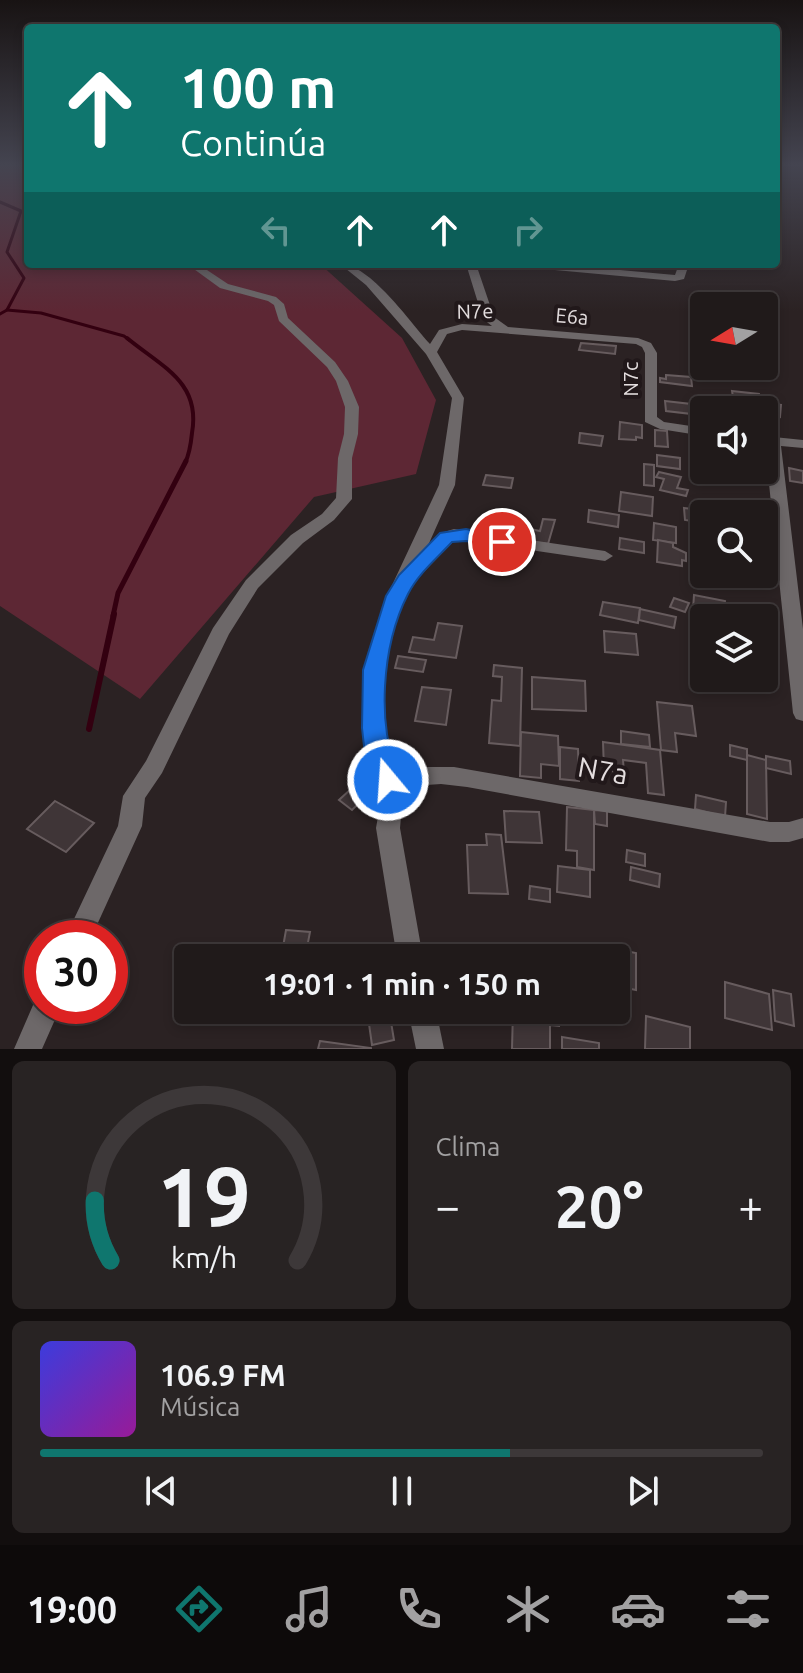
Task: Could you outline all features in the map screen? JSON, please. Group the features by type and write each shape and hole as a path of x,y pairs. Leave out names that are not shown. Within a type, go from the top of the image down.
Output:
{"street":[{"path":"86,920 130,826 134,796 154,767 220,633 252,584 297,539 328,517 344,499 345,458 351,434 352,407 342,381 331,365 283,319 279,304 272,299 224,286 198,268"},
{"path":"350,268 370,283 431,352 458,398 447,485 406,580 396,596 374,670 374,728 379,764 395,787 388,808 388,828 408,944"},
{"name":"N7e","path":"472,268 489,319 504,329"},
{"path":"566,268 675,278 680,277 683,268"},
{"name":"N7e","path":"431,352 443,332 451,329 504,329"},
{"name":"E6a","path":"504,329 638,341"},
{"name":"N7c","path":"638,341 647,345 651,353 650,419 690,429"},
{"path":"778,442 803,444"},
{"path":"774,484 803,713"},
{"path":"406,580 447,537 454,534 605,556"},
{"name":"N7a","path":"395,787 405,778 414,776 447,777 575,795 770,832 803,828"},
{"path":"28,1049 39,1024"},
{"path":"425,1024 430,1049"}],"shaded area":[{"path":"0,213 24,213 24,268 324,268 402,338 436,400 416,474 314,497 140,699 0,606"}],"building":[{"path":"581,343 616,346 615,354 579,350"},
{"path":"666,375 690,377 692,386 660,382 660,378 666,379"},
{"path":"732,391 759,396 733,396"},
{"path":"665,401 690,404 690,414 666,411"},
{"path":"620,422 642,425 642,438 619,439"},
{"path":"655,430 667,431 668,447 655,446"},
{"path":"580,433 603,436 601,446 579,443"},
{"path":"657,455 680,458 680,469 657,466"},
{"path":"644,464 654,465 654,486 644,485"},
{"path":"789,468 803,471 803,483 790,481"},
{"path":"659,472 681,477 677,488 688,490 686,496 660,490 664,479 656,477"},
{"path":"486,475 513,478 511,488 483,485"},
{"path":"621,492 653,497 652,516 619,511"},
{"path":"684,508 690,509 690,521 685,520"},
{"path":"589,510 619,515 618,527 588,522"},
{"path":"543,519 555,520 548,544 527,541 530,529 540,531"},
{"path":"654,523 676,527 676,543 653,540"},
{"path":"620,538 644,542 644,553 619,549"},
{"path":"658,540 673,543 673,547 686,553 682,566 657,562"},
{"path":"694,595 725,601 725,604 693,604"},
{"path":"674,598 689,603 685,612 670,607"},
{"path":"603,602 640,608 638,623 600,615"},
{"path":"640,609 676,617 674,628 639,620"},
{"path":"438,623 462,626 456,658 409,652 413,637 434,640"},
{"path":"604,631 636,634 638,655 605,652"},
{"path":"398,656 426,660 423,672 395,668"},
{"path":"494,665 522,668 520,746 489,743 492,700 501,701 502,677 493,676"},
{"path":"532,677 585,681 586,711 532,709"},
{"path":"422,687 451,690 446,725 415,721"},
{"path":"657,702 692,706 696,736 675,733 677,752 661,750"},
{"path":"621,731 649,735 650,747 621,744"},
{"path":"521,732 558,736 559,766 541,764 541,778 520,776"},
{"path":"603,742 660,750 664,795 648,793 646,763 623,760 624,773 604,770"},
{"path":"730,745 747,749 747,760 730,756"},
{"path":"560,747 578,749 579,781 560,779"},
{"path":"747,755 766,760 767,819 747,814"},
{"path":"766,756 790,761 791,774 766,768"},
{"path":"364,777 377,786 352,810 339,800"},
{"path":"696,795 726,802 725,817 695,809"},
{"path":"55,801 94,823 66,852 27,829"},
{"path":"567,807 594,810 594,870 577,867 577,851 566,850"},
{"path":"594,810 607,811 607,826 595,824"},
{"path":"504,811 539,812 542,843 506,842"},
{"path":"486,834 501,835 508,894 469,893 467,845 487,845"},
{"path":"627,850 645,854 645,866 626,862"},
{"path":"558,866 590,870 590,897 557,892"},
{"path":"631,867 660,874 659,887 630,880"},
{"path":"530,886 550,889 550,902 529,899"},
{"path":"286,930 310,932 308,944 284,944"},
{"path":"630,952 636,953 636,990 630,989"},
{"path":"725,982 769,994 772,1030 725,1018"},
{"path":"773,990 791,994 794,1026 775,1021"},
{"path":"646,1016 690,1027 690,1049 645,1049"},
{"path":"369,1024 391,1024 394,1040 372,1045"},
{"path":"513,1024 559,1024 550,1025 550,1049 512,1049"},
{"path":"562,1037 599,1043 599,1049 562,1049"},
{"path":"320,1041 371,1048 371,1049 318,1049"}],"waterway":[{"path":"7,310 24,278 7,252 20,213"},
{"path":"0,314 7,310"},
{"path":"7,310 41,313 129,340"},
{"path":"127,338 165,367 185,388 193,415 185,463"},
{"path":"113,616 118,593 185,463"},
{"path":"89,729 114,614"}],"route":[{"path":"388,780 379,764 374,728 374,670 377,650 396,596 406,580 447,537 466,535 502,542"}]}
